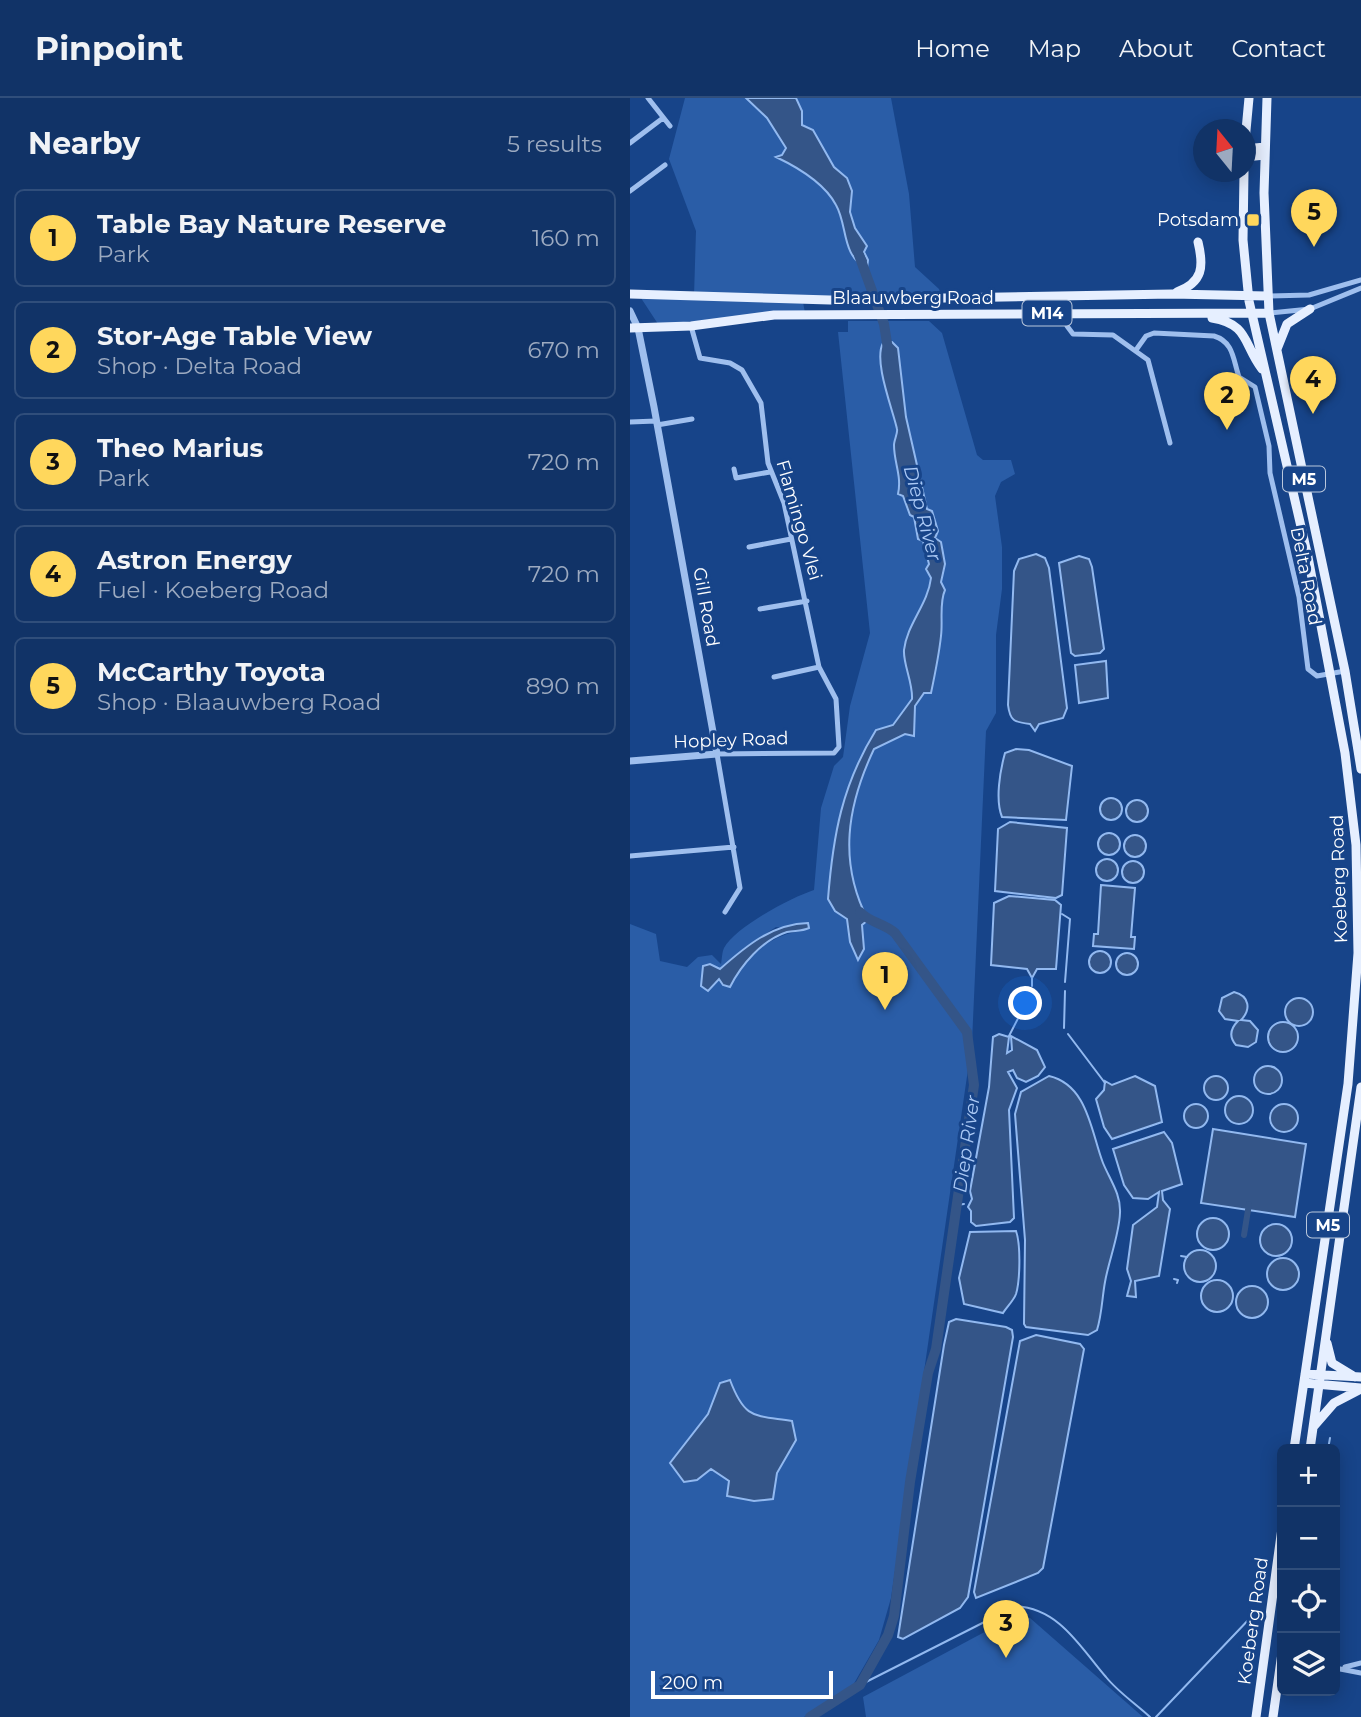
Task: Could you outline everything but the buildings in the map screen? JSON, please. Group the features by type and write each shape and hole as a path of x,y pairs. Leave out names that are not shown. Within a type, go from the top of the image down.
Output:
{"main road":[{"path":"1247,119 1249,98"},
{"name":"M5","path":"1267,98 1265,151 1269,313 1345,671 1361,769"},
{"path":"1256,150 1265,151"},
{"path":"1256,154 1265,151"},
{"name":"M5","path":"1244,182 1243,240 1251,313"},
{"path":"1172,294 1191,286 1199,277 1202,263 1198,242"},
{"name":"Blaauwberg Road","path":"630,295 830,300 1172,294 1267,296"},
{"path":"1277,352 1287,324 1310,309"},
{"name":"Koeberg Road","path":"1251,313 1308,557 1350,786 1356,845 1358,953 1348,1083 1295,1444"},
{"name":"Blaauwberg Road","path":"634,328 691,326 757,316 1269,313"},
{"path":"1189,314 1236,326 1266,373"},
{"name":"M5","path":"1311,1444 1361,1087"},
{"path":"1326,1332 1332,1363 1358,1377"},
{"path":"1318,1380 1358,1377"},
{"path":"1304,1378 1361,1389"},
{"path":"1312,1430 1334,1403 1361,1389"},
{"name":"Koeberg Road","path":"1256,1717 1277,1564"},
{"name":"Koeberg Road","path":"1273,1717 1277,1688"}],"street":[{"path":"648,98 670,127"},
{"path":"630,143 663,118"},
{"path":"630,191 665,165"},
{"name":"Blaauwberg Road","path":"1267,296 1309,295 1361,280"},
{"name":"Blaauwberg Road","path":"1269,313 1310,309 1361,288"},
{"name":"Gill Road","path":"630,311 657,423 734,847 740,893 725,912"},
{"path":"1068,313 1068,326 1073,334 1113,335 1136,350 1150,364 1170,443"},
{"name":"Flamingo Vlei","path":"691,326 700,358 737,366 748,377 763,409 770,472 784,503 819,667 836,699 839,747 833,753"},
{"name":"Delta Road","path":"1136,350 1149,334 1218,337 1231,348 1238,375 1255,387 1269,446 1270,473 1300,597 1308,669 1314,676 1329,674"},
{"path":"630,422 657,423 692,419"},
{"path":"734,469 736,478 770,472"},
{"path":"749,547 791,539"},
{"path":"760,609 807,601"},
{"path":"774,677 819,667"},
{"path":"1329,674 1345,671"},
{"name":"Hopley Road","path":"630,761 717,754 833,753"},
{"path":"630,856 734,847"},
{"path":"1340,1668 1361,1663"},
{"path":"1340,1668 1361,1673"}],"shaded area":[{"path":"685,98 891,98 909,194 915,267 939,289 942,298 694,296 696,231 669,159"},
{"path":"641,298 803,302 805,313 658,324"},
{"path":"848,321 929,321 942,333 977,455 983,460 1011,460 1015,474 1001,482 995,496 1002,547 1002,589 996,635 996,713 986,731 972,1042 891,1598 879,1640 852,1687 804,1717 630,1717 630,924 656,934 660,961 687,967 698,957 712,955 721,964 724,948 740,931 779,906 814,890 821,808 834,766 843,757 850,706 870,633 838,332 848,332","holes":["776,927 804,931 780,937 760,949 743,966 730,986 719,979 701,986 704,976 713,965 720,970 744,948"]},
{"path":"1030,1618 1143,1717 866,1717 863,1697 1007,1620"}],"water":[{"path":"746,98 796,98 802,111 802,125 813,130 834,167 847,178 852,191 850,212 855,228 867,246 864,252 868,260 867,268 853,256 840,213 831,197 810,177 776,157 782,155 786,148 767,118"},
{"path":"892,342 898,348 906,417 927,509 932,511 938,531 935,538 941,542 945,564 941,582 945,590 942,601 942,630 931,693 924,693 915,706 914,736 905,734 874,749 852,813 852,877 868,920 862,925 864,949 858,960 850,942 847,919 835,911 828,899 836,832 847,791 864,750 876,730 893,725 912,699 904,650 931,578 926,569 929,564 923,541 918,539 914,517 910,515 903,496 898,494 894,445 897,429 880,361 883,343"},
{"path":"1036,554 1045,558 1049,568 1067,708 1063,718 1039,724 1035,731 1030,724 1014,720 1008,705 1014,571 1019,559"},
{"path":"1079,556 1089,559 1092,567 1104,649 1100,653 1075,656 1071,653 1059,563"},
{"path":"1106,661 1108,698 1079,703 1075,665"},
{"path":"1016,749 1029,750 1072,766 1066,820 1002,817 999,794 1001,768 1005,753"},
{"path":"1111,798 1119,801 1122,809 1119,817 1111,820 1103,817 1100,809 1103,801"},
{"path":"1137,800 1145,803 1148,811 1145,819 1137,822 1129,819 1126,811 1129,803"},
{"path":"1010,822 1067,828 1062,895 1056,898 995,891 998,829"},
{"path":"1109,833 1117,836 1120,844 1117,852 1109,855 1101,852 1098,844 1101,836"},
{"path":"1135,835 1143,838 1146,846 1143,854 1135,857 1127,854 1124,846 1127,838"},
{"path":"1107,859 1115,862 1118,870 1115,878 1107,881 1099,878 1096,870 1099,862"},
{"path":"1133,861 1141,864 1144,872 1141,880 1133,883 1125,880 1122,872 1125,864"},
{"path":"1101,885 1135,888 1131,937 1135,937 1134,949 1093,946 1094,934 1098,934"},
{"path":"1009,896 1055,900 1061,905 1056,969 1037,969 1032,978 1027,969 991,965 994,903"},
{"path":"808,923 809,928 787,932 761,947 746,962 730,987 723,985 719,979 708,991 701,986 703,966 710,964 720,969 771,932 795,924"},
{"path":"1100,951 1108,954 1111,962 1108,970 1100,973 1092,970 1089,962 1092,954"},
{"path":"1127,953 1135,956 1138,964 1135,972 1127,975 1119,972 1116,964 1119,956"},
{"path":"1234,992 1243,997 1247,1004 1241,1020 1250,1021 1258,1030 1256,1042 1248,1047 1236,1045 1232,1038 1232,1029 1238,1021 1225,1019 1219,1011 1222,998"},
{"path":"1299,998 1309,1002 1313,1012 1309,1022 1299,1026 1289,1022 1285,1012 1289,1002"},
{"path":"1283,1022 1294,1026 1298,1037 1294,1048 1283,1052 1272,1048 1268,1037 1272,1026"},
{"path":"999,1034 1009,1037 1007,1053 1012,1050 1011,1036 1037,1050 1045,1067 1038,1076 1026,1082 1017,1078 1013,1070 1008,1072 1017,1088 1009,1110 1014,1218 1010,1222 976,1226 971,1222 971,1211 968,1207 972,1199 970,1191 989,1087 993,1037"},
{"path":"1268,1066 1278,1070 1282,1080 1278,1090 1268,1094 1258,1090 1254,1080 1258,1070"},
{"path":"1049,1076 1062,1081 1080,1099 1120,1206 1118,1230 1107,1273 1099,1324 1097,1330 1088,1335 1026,1327 1024,1324 1025,1240 1015,1114 1021,1092"},
{"path":"1135,1076 1155,1086 1162,1122 1112,1139 1104,1127 1096,1099 1104,1090 1105,1081 1112,1085"},
{"path":"1216,1076 1227,1083 1228,1088 1221,1099 1216,1100 1205,1093 1204,1088 1211,1077"},
{"path":"1239,1096 1249,1100 1253,1110 1249,1120 1239,1124 1229,1120 1225,1110 1229,1100"},
{"path":"1196,1104 1207,1111 1208,1116 1201,1127 1196,1128 1185,1121 1184,1116 1191,1105"},
{"path":"1284,1104 1294,1108 1298,1118 1294,1128 1284,1132 1274,1128 1270,1118 1274,1108"},
{"path":"1213,1129 1306,1144 1295,1217 1201,1203"},
{"path":"1164,1132 1172,1143 1182,1184 1162,1191 1163,1200 1170,1209 1159,1276 1135,1281 1136,1297 1127,1296 1131,1281 1127,1269 1133,1225 1157,1207 1159,1192 1148,1199 1133,1198 1124,1185 1113,1149"},
{"path":"1213,1218 1224,1223 1229,1234 1224,1245 1213,1250 1202,1245 1197,1234 1202,1223"},
{"path":"1276,1224 1287,1229 1292,1240 1287,1251 1276,1256 1265,1251 1260,1240 1265,1229"},
{"path":"1016,1231 1019,1272 1016,1294 1012,1301 1003,1313 964,1304 959,1278 970,1232"},
{"path":"1200,1250 1211,1255 1216,1266 1211,1277 1200,1282 1189,1277 1184,1266 1189,1255"},
{"path":"1283,1258 1294,1263 1299,1274 1294,1285 1283,1290 1272,1285 1267,1274 1272,1263"},
{"path":"1217,1280 1228,1285 1233,1296 1228,1307 1217,1312 1206,1307 1201,1296 1206,1285"},
{"path":"1252,1286 1263,1291 1268,1302 1263,1313 1252,1318 1241,1313 1236,1302 1241,1291"},
{"path":"956,1319 1006,1327 1012,1330 1013,1337 968,1597 960,1608 903,1639 898,1637 944,1345 949,1322"},
{"path":"1036,1335 1080,1344 1084,1349 1043,1568 1038,1573 976,1598 974,1592 1020,1341"},
{"path":"730,1380 741,1402 752,1413 792,1421 796,1440 777,1473 773,1499 754,1501 727,1496 729,1481 711,1469 697,1480 684,1482 670,1463 708,1414 720,1383"}],"waterway":[{"name":"Diep River","path":"859,255 884,324 889,356"},
{"name":"Diep River","path":"810,1717 860,1685 888,1635 894,1616 910,1482 928,1373 936,1349 974,1085 967,1032 895,933 860,912"},
{"path":"1062,914 1070,919 1065,982"},
{"path":"1032,978 1032,986"},
{"path":"1009,1036 1032,991"},
{"path":"1064,1028 1065,991"},
{"path":"1068,1034 1105,1083"},
{"name":"Diep River","path":"957,1205 964,1204"},
{"path":"1244,1235 1249,1204"},
{"path":"1181,1256 1187,1257"},
{"path":"1174,1279 1178,1280 1177,1283"},
{"path":"1329,1444 1330,1438"},
{"path":"860,1685 1016,1606 1045,1614 1068,1631 1111,1682 1150,1717"},
{"path":"1156,1717 1253,1615"}],"place":[{"name":"Potsdam","path":"1253,220"},
{"name":"McCarthy Toyota","path":"1314,247"},
{"name":"Astron Energy","path":"1313,414"},
{"name":"Stor-Age Table View","path":"1227,430"},
{"name":"Table Bay Nature Reserve","path":"885,1010"},
{"name":"Theo Marius","path":"1006,1658"}]}
